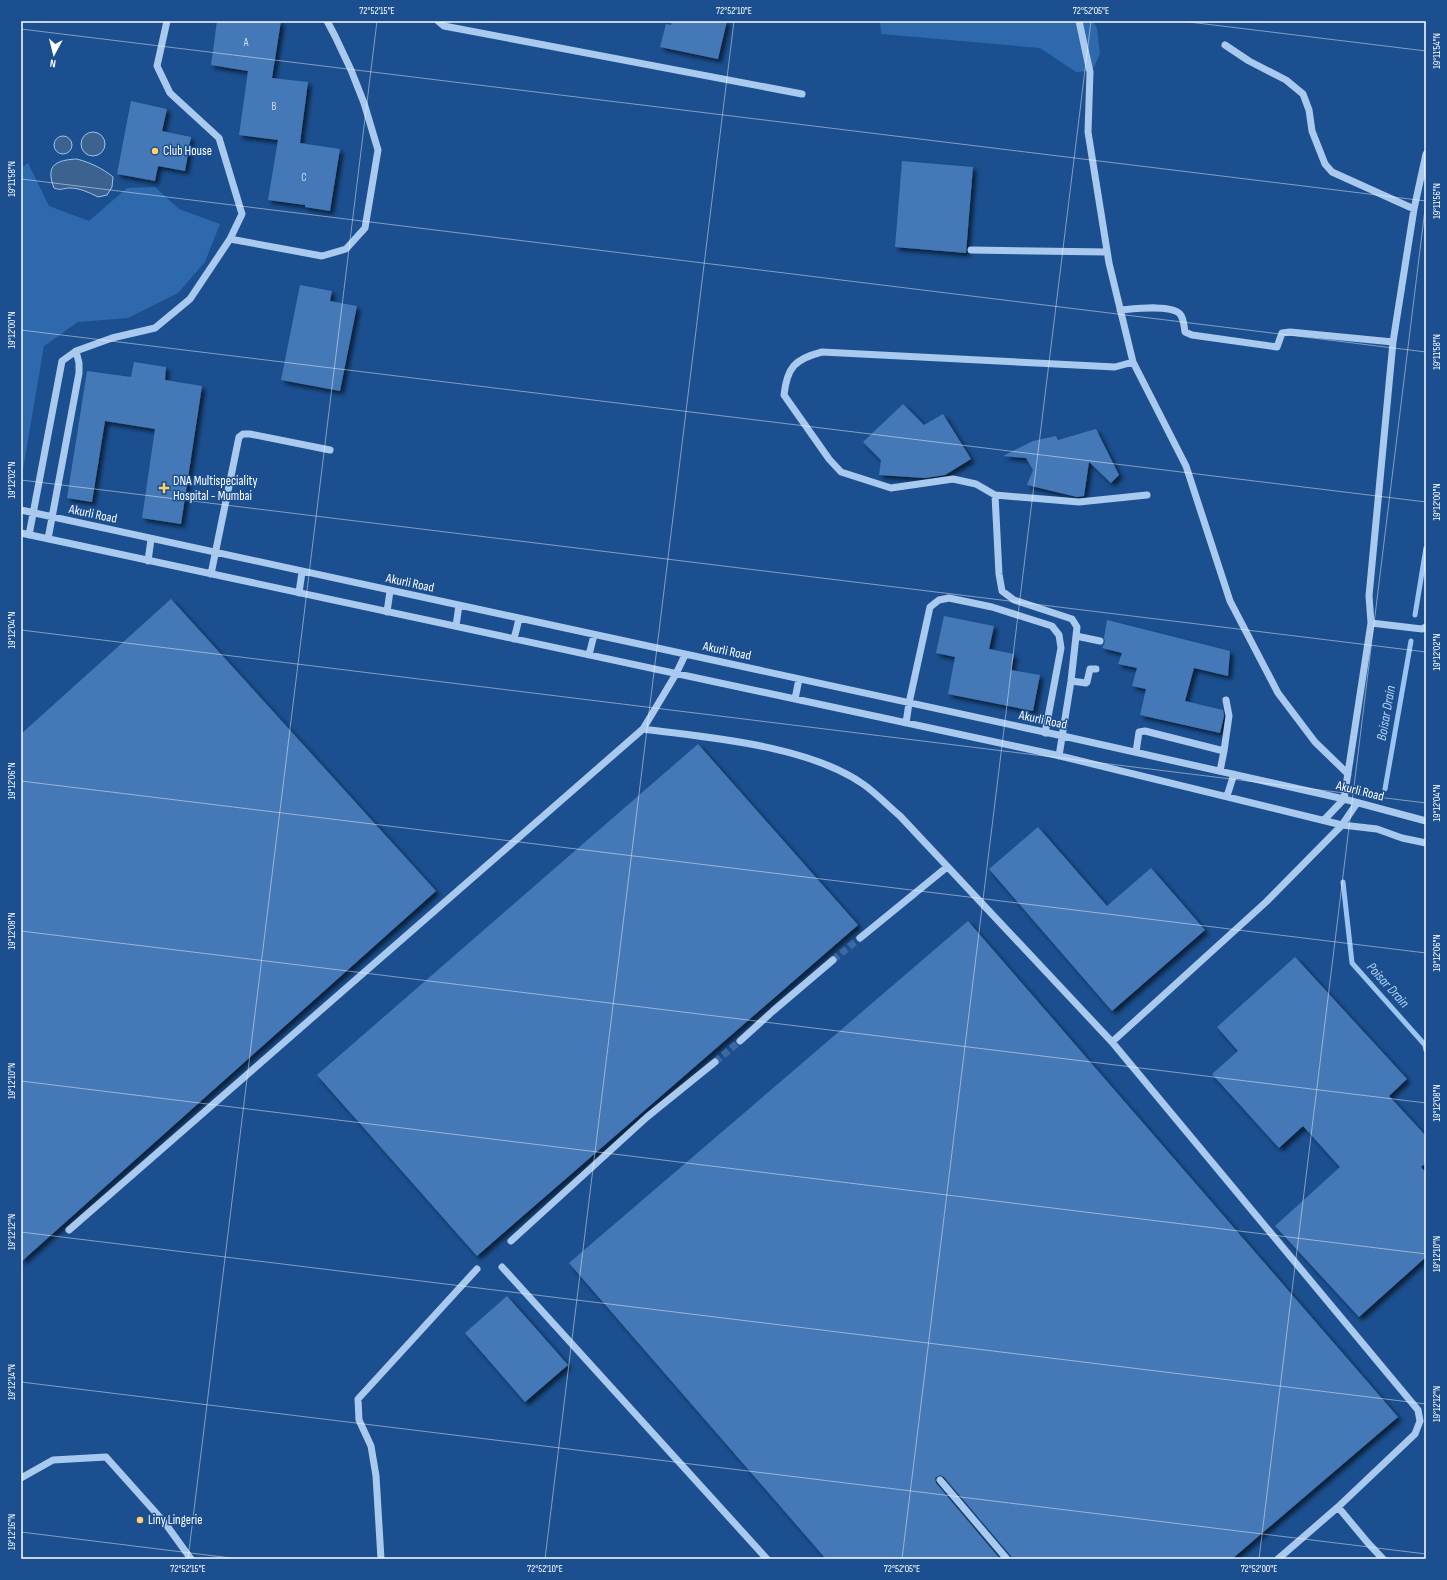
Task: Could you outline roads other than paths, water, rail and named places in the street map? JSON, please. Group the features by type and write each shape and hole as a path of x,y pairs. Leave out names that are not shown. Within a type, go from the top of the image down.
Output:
{"street":[{"path":"167,21 157,66 170,93 218,138 242,214 230,239 190,299 155,328 112,338 76,351 62,361 33,513 25,534 1059,756 1342,825 1377,829 1402,838 1426,843"},
{"path":"230,239 322,256 346,249 365,228 378,150 364,103 351,70 326,21"},
{"path":"438,21 444,26 802,94"},
{"path":"1079,21 1090,72 1088,132 1107,252 1133,362 1186,466 1230,601 1278,693 1315,742 1348,774"},
{"path":"1225,45 1249,61 1286,80 1303,94 1309,110 1312,131 1325,164 1332,172 1414,209"},
{"path":"1324,820 1344,799 1348,774 1371,623 1369,596 1394,342 1414,209 1426,154"},
{"path":"971,250 1107,252"},
{"path":"1120,310 1170,308 1181,315 1185,332 1192,335 1277,347 1282,334 1290,332 1394,342"},
{"path":"48,539 79,373 79,363 76,351"},
{"path":"1133,362 1115,367 822,352 807,356 794,365 786,381 784,395 829,459 841,472 891,488 953,479 976,484 995,496 1079,502 1147,495"},
{"path":"211,574 214,552 239,437 243,434 250,434 330,450"},
{"path":"995,496 999,574 1002,591 1014,600 1072,619 1077,627 1071,681 1059,756"},
{"name":"Akurli Road","path":"21,510 52,518 1136,752 1344,799 1357,804 1426,820"},
{"path":"148,561 151,539"},
{"path":"299,593 302,572"},
{"path":"387,612 390,591"},
{"path":"906,723 930,607 939,600 949,598 992,607 1052,626 1059,634 1061,648 1045,733"},
{"path":"456,626 458,606"},
{"path":"514,639 519,619"},
{"path":"1371,623 1422,629 1426,627"},
{"path":"589,655 594,635"},
{"path":"1076,636 1100,641"},
{"path":"69,1230 643,729 676,674 685,655"},
{"path":"1071,681 1086,683 1090,669 1096,669"},
{"path":"795,699 799,679"},
{"path":"1220,771 1229,716 1226,700"},
{"path":"643,729 760,746 805,758 838,770 864,784 900,816 1112,1042 1418,1410 1420,1421 1416,1434 1338,1507 1278,1559"},
{"path":"1136,752 1139,732 1146,731 1224,751"},
{"path":"1227,796 1234,774"},
{"path":"1112,1042 1266,902 1342,825 1357,804"},
{"path":"860,938 947,867"},
{"path":"740,1041 833,960"},
{"path":"511,1241 647,1117 715,1062"},
{"path":"502,1267 767,1559"},
{"path":"381,1559 376,1476 372,1446 359,1420 358,1400 477,1269"},
{"path":"21,1478 53,1460 106,1457 165,1523 191,1559"},
{"path":"940,1480 1007,1559"},
{"path":"1338,1507 1383,1559"}],"waterway":[{"name":"Boisar Drain","path":"1415,615 1426,548"},
{"name":"Boisar Drain","path":"1385,789 1411,641"},
{"name":"Poisar Drain","path":"1343,882 1352,963 1425,1045 1426,1050"}],"tunnel":[{"path":"833,960 860,938"},
{"path":"715,1062 740,1041"}],"place":[{"name":"Club House","path":"155,151"},
{"name":"DNA Multispeciality Hospital - Mumbai","path":"164,488"},
{"name":"Liny Lingerie","path":"140,1520"}]}
